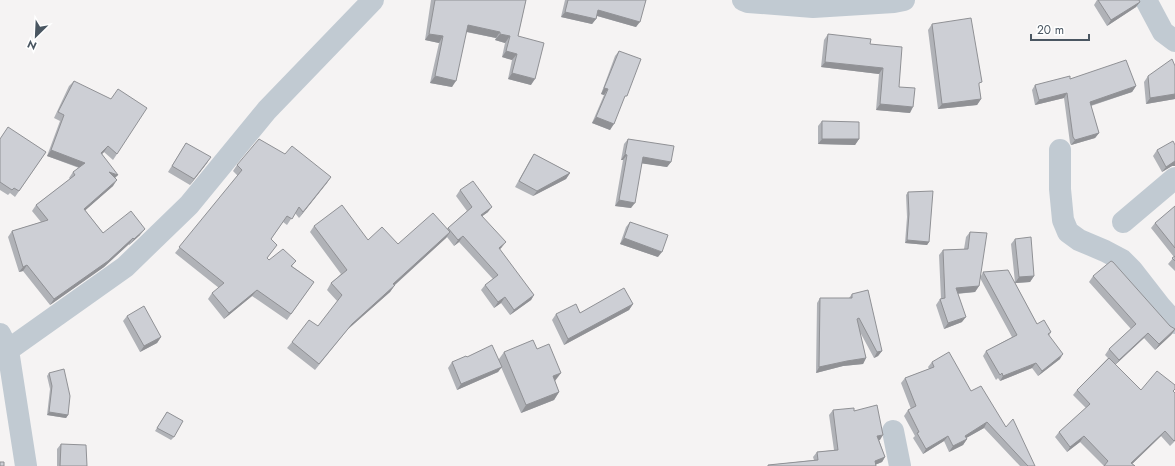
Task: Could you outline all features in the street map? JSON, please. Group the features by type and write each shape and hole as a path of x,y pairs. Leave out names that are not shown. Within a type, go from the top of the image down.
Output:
{"street":[{"path":"26,466 4,342 125,267 189,205 268,110 373,0"},
{"path":"743,0 748,2 813,7 894,2 904,0"},
{"path":"1146,0 1164,32 1175,41"},
{"path":"1060,150 1060,189 1063,220 1068,232 1079,240 1122,260 1132,270 1175,323"},
{"path":"1123,222 1175,178"},
{"path":"893,431 900,466"}],"building":[{"path":"435,0 526,0 518,36 544,43 535,79 512,73 517,54 506,51 510,36 500,34 500,32 468,25 456,81 435,76 443,36 429,34"},
{"path":"568,0 646,0 640,22 598,10 596,19 565,12"},
{"path":"1098,0 1139,0 1140,2 1111,20"},
{"path":"971,18 982,82 979,83 981,99 942,104 932,24"},
{"path":"828,34 871,39 870,44 902,47 899,87 915,88 913,107 880,104 883,68 825,62"},
{"path":"619,51 641,59 627,96 625,96 614,124 596,117 608,89 604,88"},
{"path":"1172,59 1175,66 1175,94 1150,98 1148,76"},
{"path":"1126,60 1136,86 1090,102 1099,133 1075,140 1073,137 1067,93 1039,100 1035,85 1070,76 1070,79"},
{"path":"74,81 111,99 118,89 147,108 117,154 108,146 101,153 118,175 109,172 117,180 84,209 103,233 131,211 145,229 108,261 54,299 27,265 23,267 12,231 48,220 36,205 75,175 73,172 85,163 51,150 64,115 58,112"},
{"path":"822,121 859,122 859,139 822,139"},
{"path":"8,127 46,152 19,191 14,188 12,190 0,182 0,139"},
{"path":"259,139 285,154 292,146 331,177 303,212 299,207 292,219 287,216 271,239 277,245 267,258 269,260 283,249 296,261 291,266 314,282 291,314 257,290 229,313 212,293 224,283 179,247 242,170 237,165"},
{"path":"628,139 674,146 671,162 643,157 635,203 619,200 627,155 625,154"},
{"path":"1173,141 1175,145 1175,161 1166,167 1157,150"},
{"path":"186,143 211,157 194,179 172,166"},
{"path":"534,154 570,173 537,191 519,181"},
{"path":"473,181 492,207 481,215 506,242 499,248 534,295 514,310 505,297 498,302 485,285 498,275 463,236 458,240 448,228 472,207 460,190"},
{"path":"933,191 929,242 907,240 909,214 908,192"},
{"path":"342,205 368,240 382,227 398,244 433,213 450,232 352,324 319,364 292,342 309,320 318,326 342,295 331,283 347,270 314,226"},
{"path":"1175,206 1175,248 1155,223"},
{"path":"630,222 668,235 662,252 624,238"},
{"path":"970,232 987,233 979,286 956,288 966,317 948,323 940,299 945,298 943,250 968,249"},
{"path":"1031,237 1034,276 1019,277 1015,239"},
{"path":"1111,261 1170,326 1175,329 1159,344 1148,333 1119,360 1109,349 1136,324 1093,276"},
{"path":"1008,270 1037,324 1044,320 1051,332 1048,334 1063,354 1042,371 1036,363 1003,376 1002,373 1000,375 986,351 1017,335 983,272"},
{"path":"624,288 633,304 568,339 556,314 576,304 580,313"},
{"path":"868,290 882,351 877,352 859,318 857,319 866,358 819,367 820,298 852,298 852,294"},
{"path":"144,306 161,337 144,346 127,316"},
{"path":"533,340 537,349 549,344 561,373 553,376 559,392 526,405 504,352"},
{"path":"492,345 502,367 461,384 452,362 466,356 467,357"},
{"path":"949,352 971,391 981,386 1006,427 1013,419 1035,466 1028,466 987,422 965,436 967,439 953,446 948,436 926,449 917,433 919,432 908,410 916,406 905,378 934,367 932,362"},
{"path":"1109,358 1141,390 1157,371 1175,385 1175,389 1173,391 1175,393 1175,440 1174,441 1165,431 1131,463 1135,466 1104,466 1108,461 1084,436 1070,447 1059,432 1090,404 1077,390"},
{"path":"64,369 70,396 68,415 49,412 52,386 49,373"},
{"path":"877,405 883,435 877,436 885,457 875,461 876,466 768,466 818,460 817,452 838,450 833,410 854,408 854,411"},
{"path":"167,412 183,421 174,437 157,428"},
{"path":"61,444 86,445 87,466 60,466"},
{"path":"0,462 4,462 4,466 0,466"}]}
